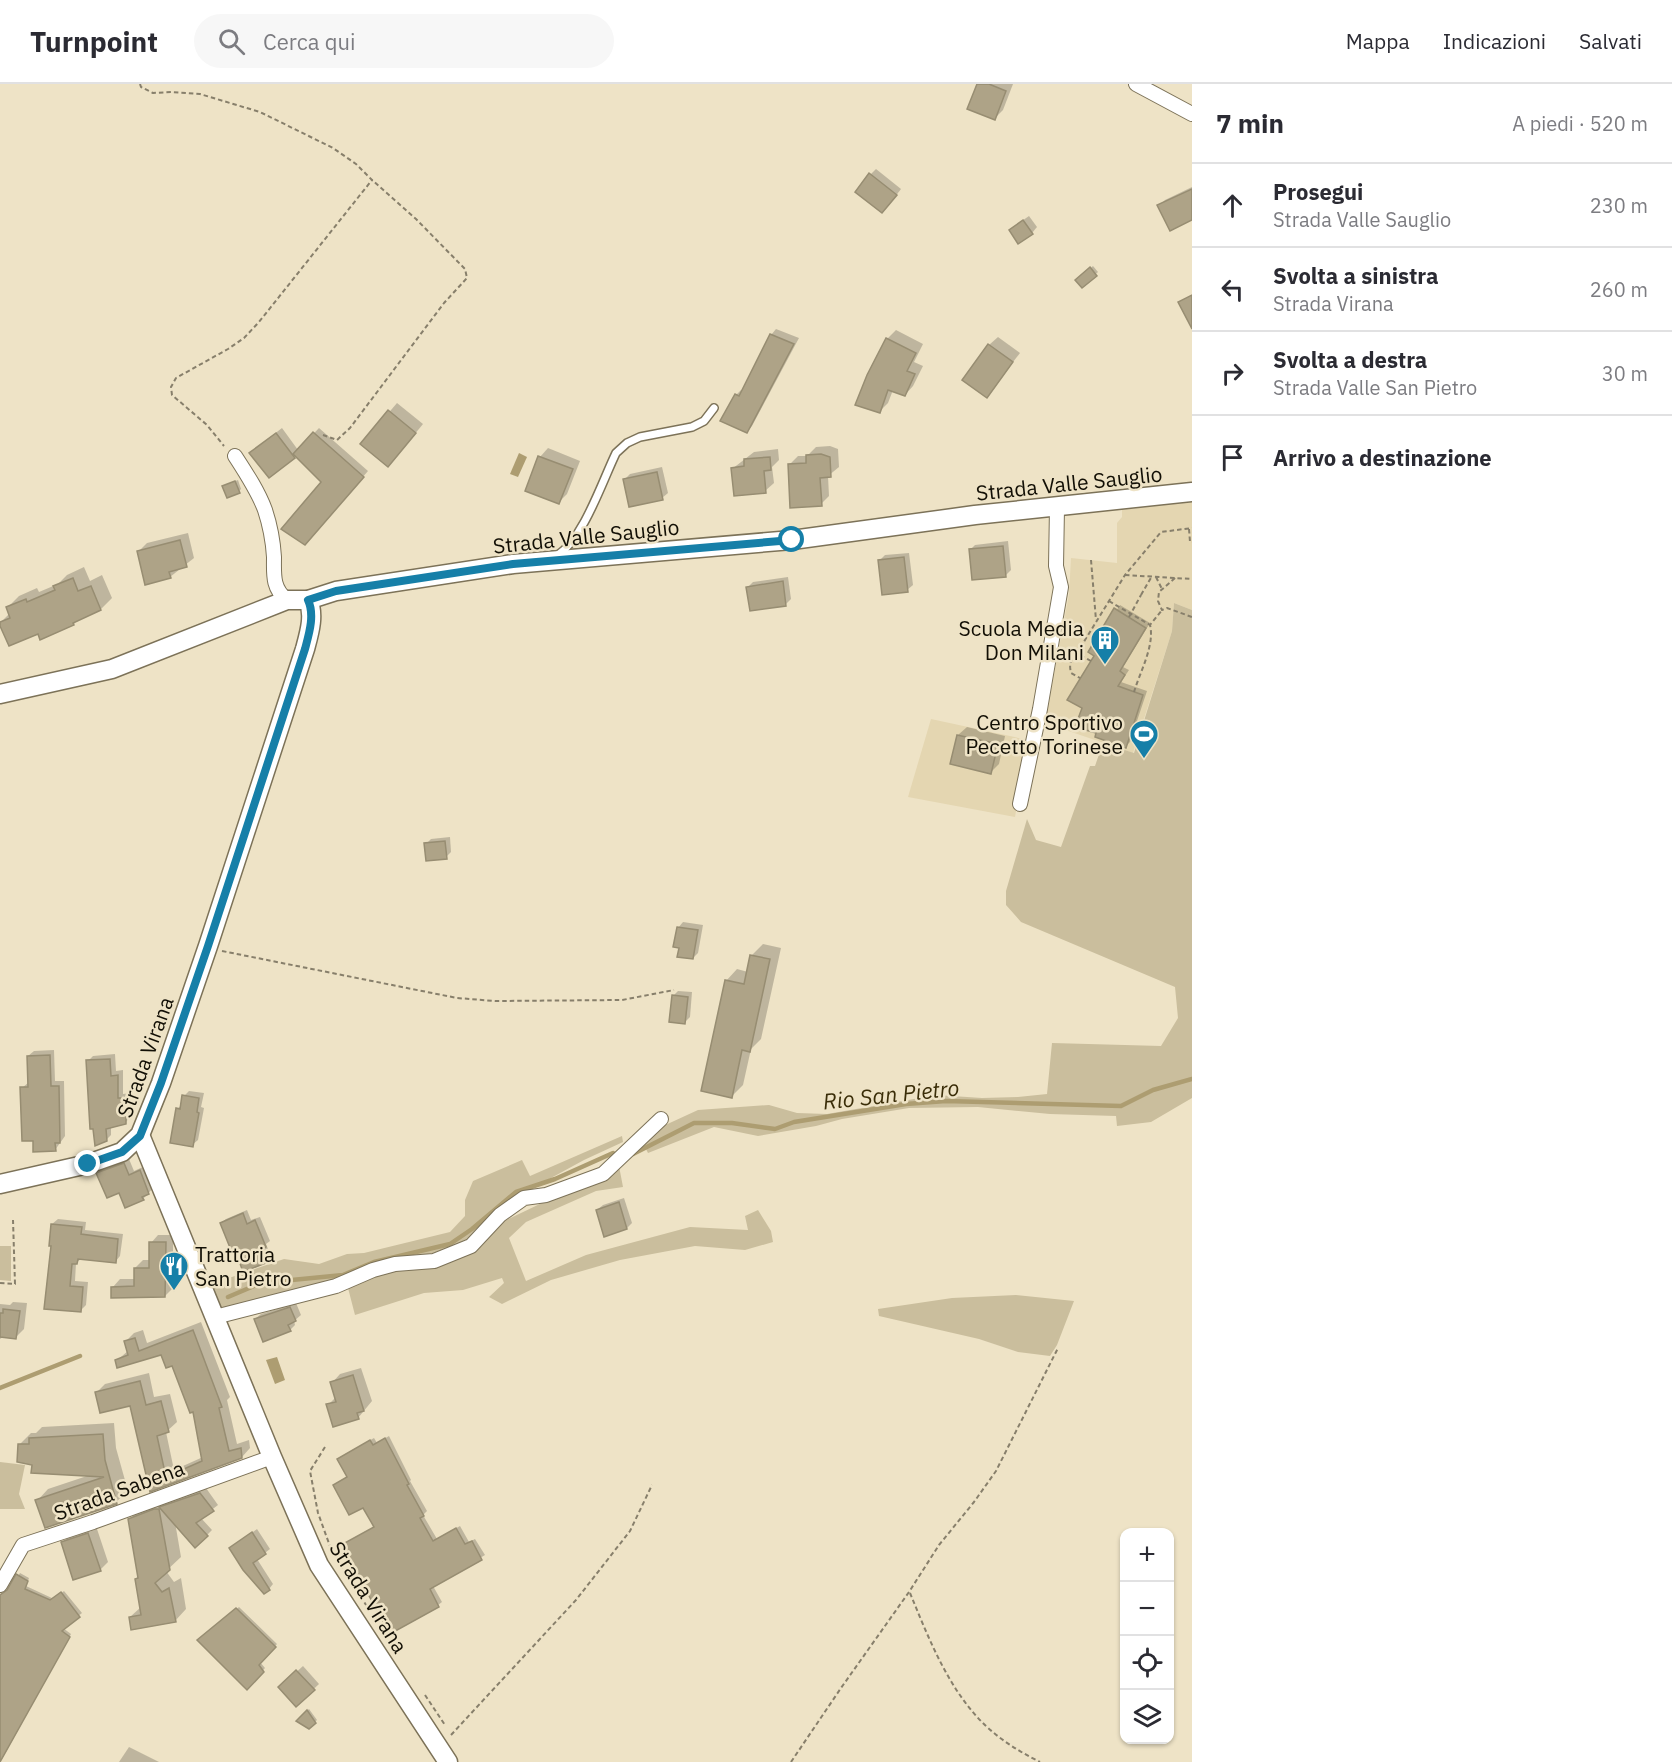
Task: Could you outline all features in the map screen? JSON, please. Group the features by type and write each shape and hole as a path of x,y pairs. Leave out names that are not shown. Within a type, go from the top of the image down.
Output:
{"street":[{"path":"1136,84 1192,114"},
{"path":"235,456 265,509 271,531 274,558 273,577 279,594 287,600"},
{"name":"Strada Valle Sauglio","path":"0,694 112,669 287,600 308,600 336,591 513,564 792,540 975,515 1192,492"},
{"path":"1020,804 1040,709 1061,587 1056,566 1057,508"},
{"name":"Strada Virana","path":"308,600 311,606 311,626 305,649 208,946 161,1083 140,1136 319,1565 444,1755"},
{"path":"215,1317 336,1286 373,1270 395,1264 434,1261 471,1245 500,1215 524,1198 546,1195 603,1174 661,1119"},
{"path":"0,1184 88,1164 122,1152 140,1136"},
{"name":"Strada Sabena","path":"0,1585 23,1545 272,1457"}],"lane":[{"path":"549,561 566,550 577,536 616,453 627,443 640,437 692,427 704,421 714,408"}],"path":[{"path":"140,84 141,87 153,93 200,94 261,112 333,148 356,164 465,269 467,278 444,303 350,428 337,440 323,435"},
{"path":"235,456 207,425 171,395 171,387 176,378 228,349 259,322 372,180"},
{"path":"1080,678 1071,673 1069,665 1072,658 1125,575 1161,532 1190,529 1190,542 1192,542"},
{"path":"1091,560 1096,622"},
{"path":"1125,575 1192,579"},
{"path":"1129,617 1152,576"},
{"path":"1156,577 1162,589"},
{"path":"1162,610 1158,601 1159,592 1175,578"},
{"path":"1109,601 1150,625 1152,633 1134,692"},
{"path":"1150,625 1162,610 1167,608 1192,617"},
{"path":"1077,653 1091,661"},
{"path":"208,946 457,998 495,1001 622,1000 674,990"},
{"path":"0,1283 15,1284 13,1220"},
{"path":"791,1762 939,1545 974,1503 996,1471 1058,1348"},
{"path":"325,1447 310,1471 318,1514 331,1549 367,1606"},
{"path":"444,1755 576,1600 630,1531 652,1485"},
{"path":"909,1592 940,1660 972,1711 1010,1746 1040,1762"},
{"path":"421,1689 445,1726"}],"shaded area":[{"path":"519,453 527,457 518,477 510,474"},
{"path":"1192,502 1192,610 1174,603 1172,631 1133,753 1045,723 1069,594 1071,558 1117,563 1117,523 1122,517 1122,510"},
{"path":"1174,603 1192,610 1192,1098 1151,1122 1117,1126 1116,1116 1050,1114 978,1107 909,1108 758,1136 714,1127 648,1153 644,1145 661,1127 698,1110 769,1105 797,1113 827,1114 937,1095 982,1098 1047,1094 1052,1043 1161,1046 1178,1018 1175,987 1021,922 1006,905 1006,891 1027,819 1036,840 1061,847 1090,766 1095,766 1103,743 1134,753 1172,631"},
{"path":"931,719 1028,740 1015,817 908,797"},
{"path":"622,1136 623,1142 540,1184 495,1213 472,1238 433,1253 394,1260 345,1278 231,1307 220,1307 213,1287 229,1278 284,1259 319,1264 347,1254 364,1253 450,1232 465,1216 465,1200 473,1181 522,1160 530,1176"},
{"path":"619,1166 623,1187 596,1191 526,1222 509,1238 526,1281 586,1255 690,1227 748,1230 745,1216 758,1210 771,1231 773,1242 745,1250 695,1246 620,1260 551,1280 502,1304 489,1297 504,1283 502,1278 463,1290 424,1293 355,1315 348,1288 374,1274 433,1265 500,1223"},
{"path":"0,1246 11,1246 11,1281 0,1280"},
{"path":"1016,1295 1074,1301 1057,1345 1050,1356 1018,1352 979,1339 879,1316 878,1309 952,1298"},
{"path":"277,1357 285,1380 275,1384 266,1360"},
{"path":"0,1462 25,1465 19,1494 25,1509 0,1509"}],"building":[{"path":"977,84 989,84 1006,91 995,120 967,109"},
{"path":"869,173 897,195 882,213 855,192"},
{"path":"1192,189 1192,220 1170,231 1157,205"},
{"path":"1023,220 1033,234 1018,244 1009,230"},
{"path":"1090,267 1097,276 1082,288 1075,280"},
{"path":"1192,295 1192,329 1178,302"},
{"path":"770,334 794,344 747,433 720,421 735,394 739,396"},
{"path":"886,338 916,353 907,371 915,374 905,396 888,390 880,413 855,405"},
{"path":"988,344 1013,362 987,398 962,380"},
{"path":"388,410 416,433 388,467 360,444"},
{"path":"313,432 364,477 305,545 281,529 321,482 293,454"},
{"path":"276,433 295,458 269,478 249,453"},
{"path":"821,454 830,457 831,477 820,478 822,506 790,508 788,464 806,463 806,455"},
{"path":"538,456 573,469 559,504 525,491"},
{"path":"770,457 771,470 764,471 766,493 734,496 731,468 744,466 744,459"},
{"path":"657,472 663,500 629,507 623,479"},
{"path":"235,481 240,493 227,498 222,486"},
{"path":"180,540 187,567 169,572 171,578 145,585 137,551"},
{"path":"1003,546 1006,577 972,580 969,549"},
{"path":"904,557 908,592 882,595 878,560"},
{"path":"73,578 78,591 91,586 101,610 40,640 38,634 9,646 0,626 0,622 10,618 6,607 26,599 27,602 55,590 53,586"},
{"path":"783,581 786,606 750,611 746,587"},
{"name":"Scuola Media Don Milani","path":"1114,608 1146,628 1120,671 1125,675 1118,686 1143,695 1126,748 1095,737 1096,733 1075,727 1082,708 1067,700 1094,656 1088,652"},
{"path":"957,735 998,744 991,774 950,764"},
{"path":"445,841 447,859 426,861 424,843"},
{"path":"677,927 698,930 693,959 677,957 679,948 673,947"},
{"path":"750,955 770,959 750,1052 742,1050 732,1098 701,1091 725,980 744,984"},
{"path":"672,995 688,997 685,1024 669,1022"},
{"path":"50,1055 51,1086 59,1086 60,1143 55,1143 56,1151 33,1152 33,1141 22,1141 20,1087 28,1087 27,1056"},
{"path":"110,1059 111,1076 118,1075 118,1098 126,1098 126,1124 106,1129 107,1141 95,1146 93,1129 90,1129 86,1060"},
{"path":"182,1095 199,1098 197,1112 199,1113 193,1147 170,1143 176,1108 180,1109"},
{"path":"124,1163 129,1175 140,1170 149,1194 142,1197 144,1200 125,1208 119,1193 107,1198 96,1173"},
{"path":"619,1202 627,1229 604,1237 596,1210"},
{"path":"243,1213 247,1224 255,1220 266,1247 262,1249 268,1262 243,1272 238,1258 235,1260 220,1223"},
{"path":"51,1224 82,1227 81,1234 118,1239 116,1263 78,1259 77,1264 72,1264 70,1286 83,1287 81,1312 44,1309 51,1246 49,1246"},
{"path":"149,1242 166,1242 165,1297 111,1298 111,1287 134,1286 134,1268 149,1268"},
{"path":"290,1307 296,1321 288,1325 291,1331 263,1342 254,1319"},
{"path":"3,1309 20,1311 16,1339 0,1337 0,1313 3,1313"},
{"path":"193,1330 222,1407 219,1408 229,1451 241,1448 242,1458 150,1492 130,1406 100,1413 95,1392 140,1381 146,1405 161,1401 169,1432 157,1436 166,1477 202,1461 193,1412 190,1413 172,1366 166,1368 161,1355 117,1368 115,1360 128,1355 124,1341 135,1338 139,1351"},
{"path":"353,1375 364,1411 357,1413 359,1419 333,1427 326,1404 336,1402 330,1382"},
{"path":"103,1434 105,1460 117,1504 45,1528 35,1500 104,1477 31,1473 32,1465 17,1462 18,1444 29,1444 29,1438"},
{"path":"385,1438 424,1516 420,1518 433,1541 456,1528 465,1544 472,1541 482,1560 430,1589 439,1607 390,1634 341,1545 374,1527 363,1508 349,1515 333,1485 347,1477 337,1459 370,1440 373,1445"},
{"path":"200,1493 214,1511 196,1523 208,1536 195,1548 159,1507"},
{"path":"159,1509 170,1570 155,1583 162,1592 169,1588 176,1622 131,1630 129,1617 141,1615 135,1579 138,1578 128,1519"},
{"path":"252,1532 266,1554 253,1563 270,1590 264,1594 243,1570 229,1548"},
{"path":"88,1533 101,1571 73,1580 61,1542"},
{"path":"16,1574 28,1581 25,1589 50,1600 61,1592 80,1617 62,1631 70,1637 0,1762 0,1595 7,1590"},
{"path":"236,1608 276,1647 259,1665 264,1672 247,1690 197,1640"},
{"path":"296,1670 315,1690 296,1707 278,1687"},
{"path":"307,1710 316,1723 309,1729 296,1721"}],"waterway":[{"name":"Rio San Pietro","path":"633,1154 694,1123 732,1123 775,1129 794,1122 906,1104 946,1101 1121,1106 1153,1090 1192,1079"},
{"name":"Rio San Pietro","path":"228,1297 261,1283 343,1275 374,1262 450,1244 472,1229 516,1192 555,1179 613,1153"},
{"name":"Rio San Pietro","path":"0,1388 80,1356"}],"place":[{"name":"Scuola Media Don Milani","path":"1105,666"},
{"name":"Centro Sportivo Pecetto Torinese","path":"1144,760"},
{"name":"Trattoria San Pietro","path":"174,1292"}],"route":[{"path":"88,1164 122,1152 140,1136 161,1083 305,649 311,626 311,606 308,600 336,591 513,564 792,540"}]}
